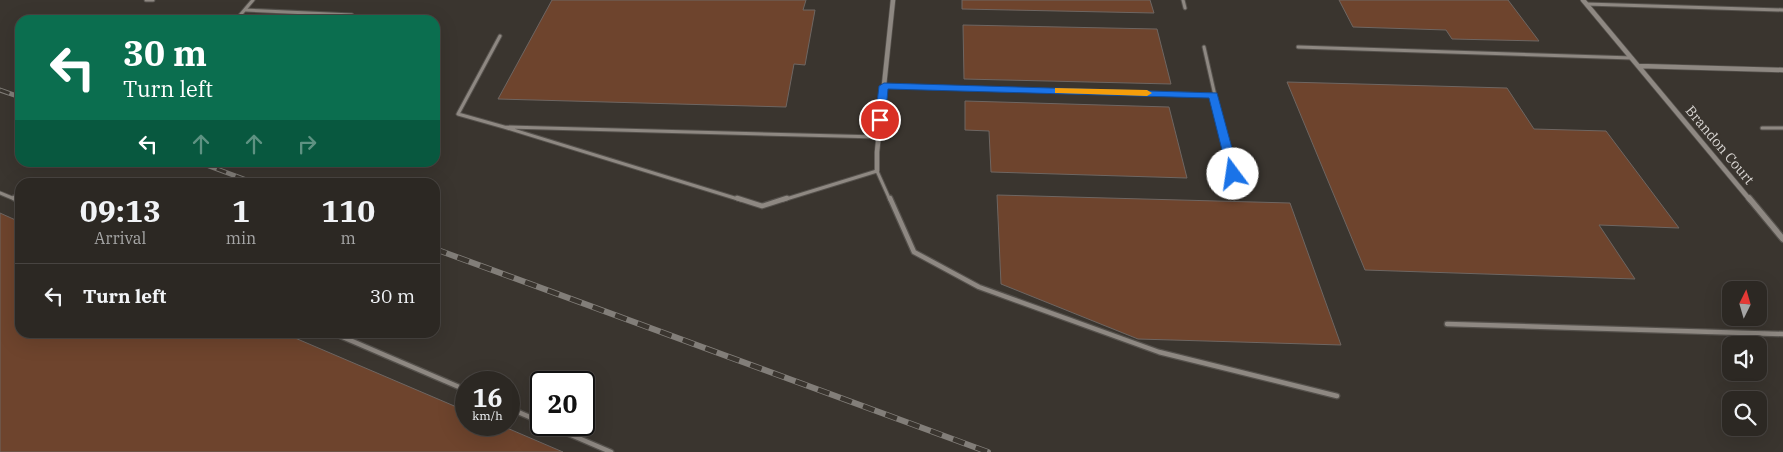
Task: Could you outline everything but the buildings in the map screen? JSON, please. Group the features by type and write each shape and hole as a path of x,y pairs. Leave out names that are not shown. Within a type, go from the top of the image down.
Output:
{"street":[{"path":"877,171 878,137 892,0"},
{"name":"Brandon Court","path":"1583,0 1783,239"},
{"path":"1639,66 1783,70"}],"lane":[{"path":"146,0 153,0"},
{"path":"241,15 253,0"},
{"path":"1183,0 1185,8"},
{"path":"1586,4 1783,10"},
{"path":"246,10 352,15"},
{"path":"500,36 458,114 762,206 877,171 914,252 979,287 1159,352 1337,396"},
{"path":"1204,47 1233,174"},
{"path":"1298,48 1632,58"},
{"path":"884,86 1214,95"},
{"path":"504,128 878,137"},
{"path":"1762,128 1783,128"},
{"path":"0,192 15,199"},
{"path":"1447,324 1783,334"},
{"path":"345,338 455,385"},
{"path":"574,436 611,452"}],"railway":[{"path":"0,90 15,95"},
{"path":"212,167 241,178"},
{"path":"440,251 988,452"}],"slow traffic":[{"path":"1058,90 1147,93"}],"route":[{"path":"880,120 884,86 1214,95 1233,174"}]}
